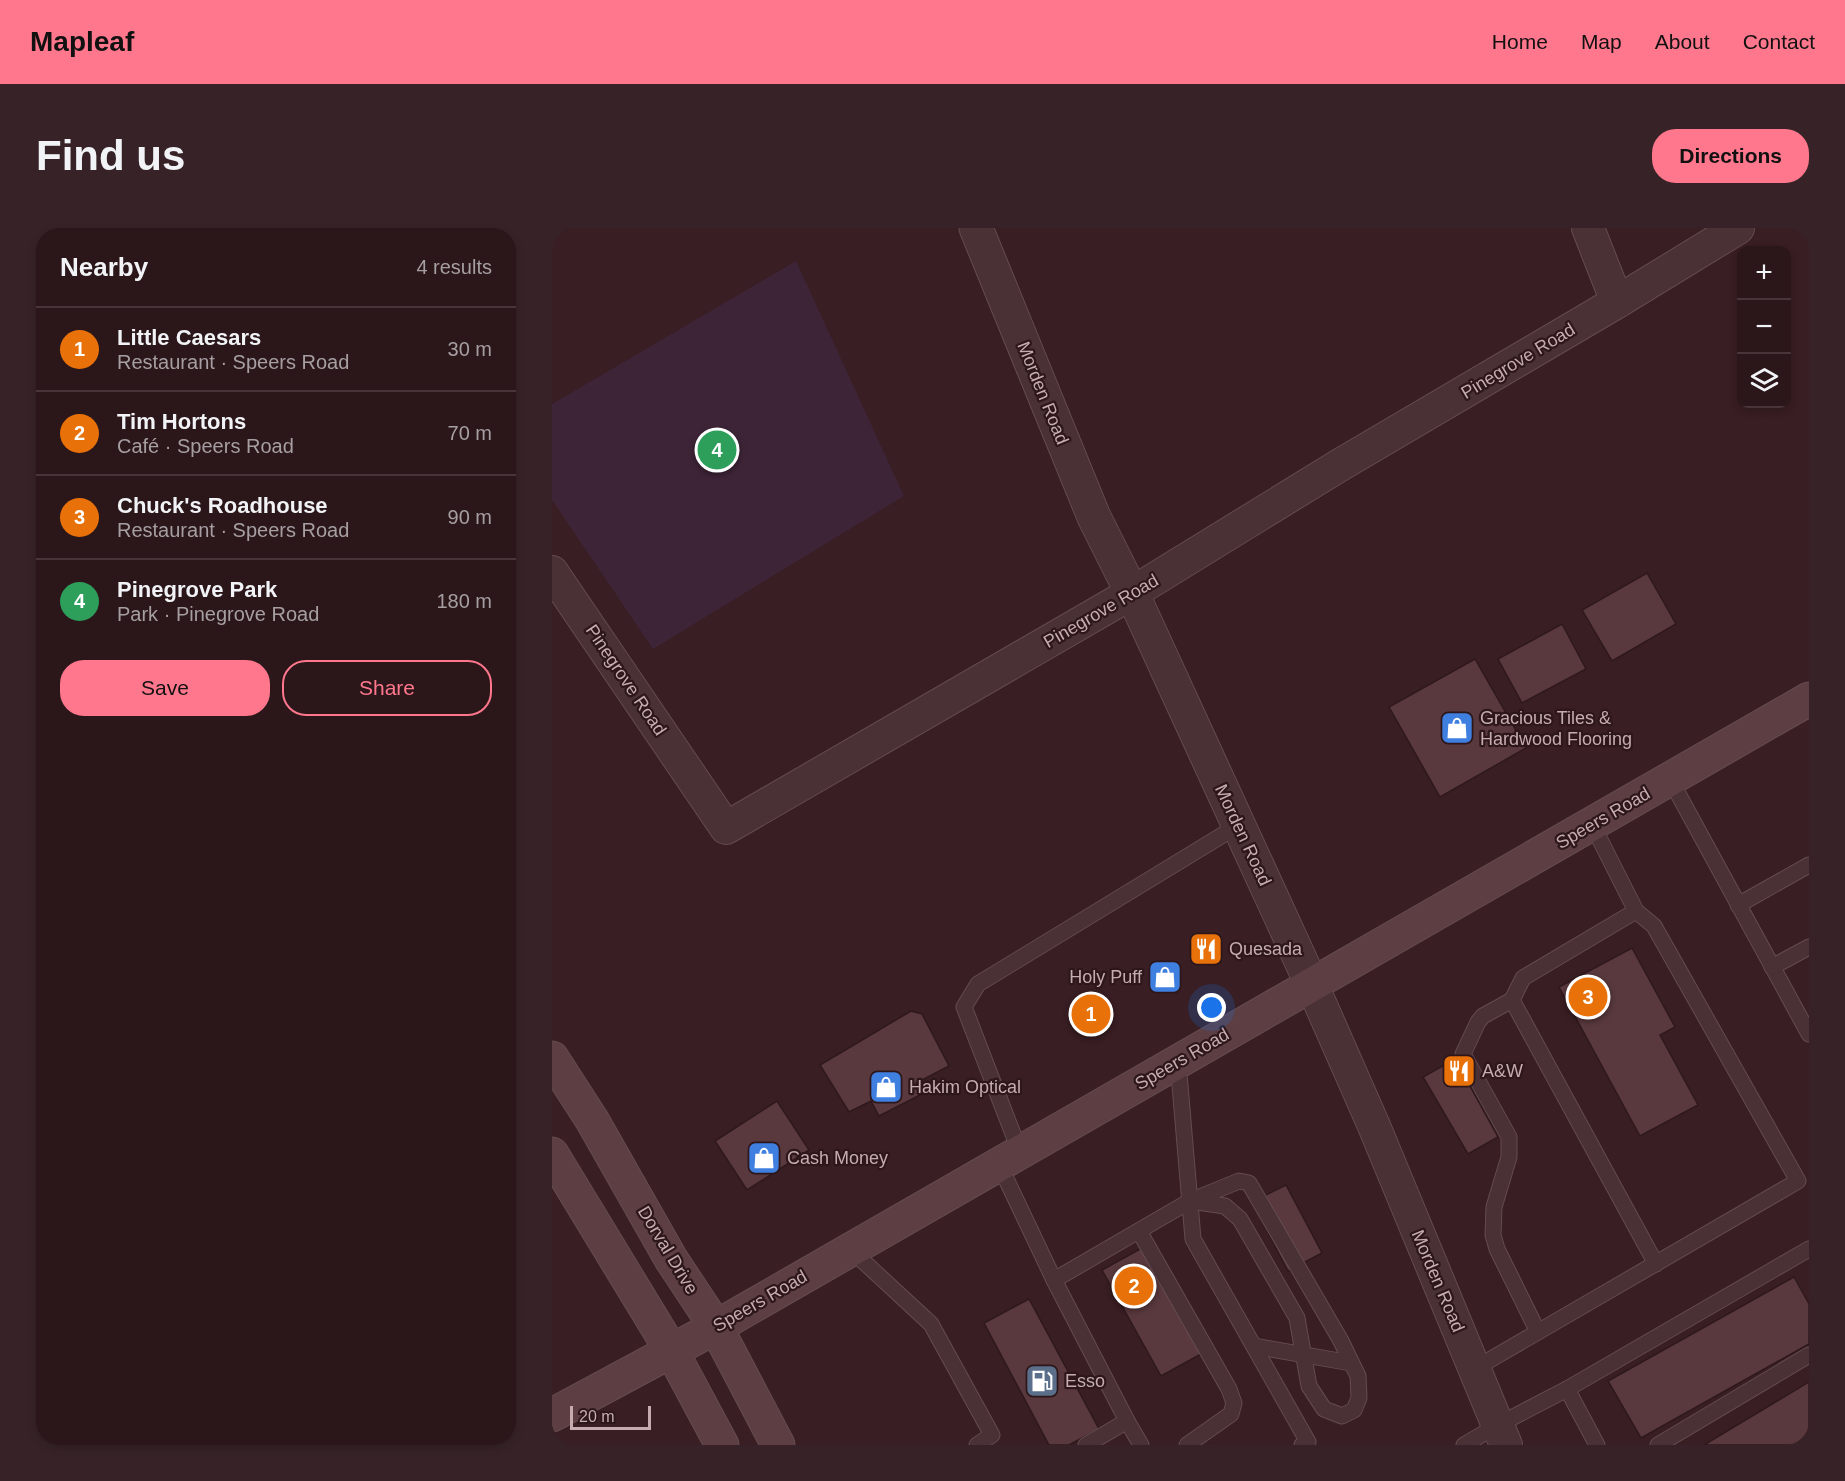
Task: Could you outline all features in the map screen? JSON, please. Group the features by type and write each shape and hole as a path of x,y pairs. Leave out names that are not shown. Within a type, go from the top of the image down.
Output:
{"main road":[{"name":"Speers Road","path":"552,1415 716,1327 1809,699"},
{"name":"Dorval Drive","path":"552,1058 592,1120 671,1259 716,1327 778,1445"},
{"path":"552,1154 671,1350 722,1445"}],"street":[{"name":"Morden Road","path":"976,228 1094,517 1132,593 1312,985 1374,1126 1502,1435"},
{"path":"1588,228 1617,302"},
{"name":"Pinegrove Road","path":"552,572 726,828 1132,593 1340,465 1738,228"}],"lane":[{"path":"1670,780 1809,1034"},
{"path":"1474,1369 1798,1181 1654,926 1636,911 1592,824"},
{"path":"1142,1445 1127,1421 1054,1280 1009,1158 964,1006 978,984 1239,825"},
{"path":"1738,905 1809,865"},
{"path":"1538,1332 1497,1249 1493,1234 1494,1207 1509,1157 1509,1137 1463,1054 1478,1022 1483,1016 1512,1000 1523,978 1636,911"},
{"path":"1772,967 1809,947"},
{"path":"1512,1000 1656,1264"},
{"path":"1178,1062 1193,1239 1308,1442 1302,1445"},
{"path":"1054,1280 1190,1202 1239,1181 1249,1183 1341,1341 1358,1376 1359,1398 1354,1410 1342,1416 1324,1408 1309,1386 1297,1318 1240,1219 1225,1206 1190,1202"},
{"path":"1139,1231 1229,1389 1234,1402 1231,1414 1187,1445"},
{"path":"850,1249 932,1324 992,1435 977,1445"},
{"path":"1464,1445 1502,1435 1567,1389 1809,1249"},
{"path":"1254,1346 1351,1363"},
{"path":"1658,1445 1809,1355"},
{"path":"1567,1389 1597,1445"},
{"path":"1086,1445 1127,1421"}],"shaded area":[{"path":"796,261 904,496 653,649 552,500 552,404"}],"building":[{"path":"1647,573 1676,624 1612,661 1582,610"},
{"path":"1562,624 1586,669 1522,703 1498,659"},
{"name":"Gracious Tiles & Hardwood Flooring","path":"1475,659 1526,748 1440,797 1389,707"},
{"path":"1632,948 1675,1027 1660,1035 1698,1105 1640,1136 1559,987"},
{"path":"911,1011 922,1014 949,1066 916,1083 922,1094 879,1116 871,1101 849,1112 820,1065"},
{"path":"1455,1059 1498,1137 1468,1154 1423,1077"},
{"path":"777,1101 809,1150 747,1190 715,1141"},
{"path":"1286,1185 1322,1253 1288,1271 1252,1202"},
{"path":"1142,1248 1201,1354 1161,1376 1102,1270"},
{"path":"1794,1277 1809,1304 1809,1344 1641,1438 1608,1381"},
{"path":"1029,1299 1099,1429 1069,1445 1049,1445 984,1323"},
{"path":"1809,1382 1809,1445 1704,1445"}],"place":[{"name":"Pinegrove Park","path":"717,450"},
{"name":"Gracious Tiles & Hardwood Flooring","path":"1457,728"},
{"name":"Quesada","path":"1206,949"},
{"name":"Holy Puff","path":"1165,977"},
{"name":"Chuck's Roadhouse","path":"1588,997"},
{"name":"Little Caesars","path":"1091,1014"},
{"name":"A&W","path":"1459,1071"},
{"name":"Hakim Optical","path":"886,1087"},
{"name":"Cash Money","path":"764,1158"},
{"name":"Tim Hortons","path":"1134,1286"},
{"name":"Esso","path":"1042,1381"}]}
